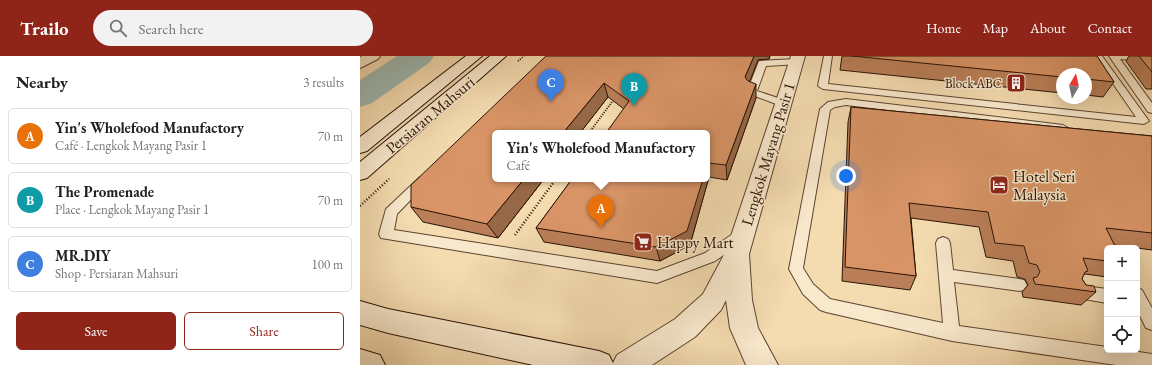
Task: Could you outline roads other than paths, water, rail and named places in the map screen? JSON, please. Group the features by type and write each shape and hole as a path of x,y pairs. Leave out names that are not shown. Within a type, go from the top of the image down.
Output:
{"street":[{"path":"360,64 373,56"},
{"name":"Persiaran Mahsuri","path":"360,147 475,56"},
{"name":"Persiaran Mahsuri","path":"362,173 499,56"},
{"name":"Lengkok Mayang Pasir 1","path":"627,365 685,328 712,302 741,243 797,59"},
{"name":"Lengkok Mayang Pasir 1","path":"741,243 738,291 744,326 754,355 764,365"},
{"path":"360,313 388,321 599,365"},
{"path":"360,363 370,365"}],"lane":[{"path":"828,56 823,86 1144,121 1098,56"},
{"path":"1152,59 1113,56 1152,110"},
{"path":"783,103 752,92 762,63 797,59"},
{"path":"1074,129 846,102 832,104 825,109 796,269 808,289 826,305 952,333 1151,363"},
{"path":"430,173 391,212 386,234 657,277 710,257 741,243"},
{"path":"944,243 952,333"},
{"path":"947,275 1019,284"},
{"path":"1077,292 1104,296"},
{"path":"1140,302 1152,323"}],"waterway":[{"path":"360,96 418,56"}],"place":[{"name":"Block ABC","path":"1016,83"},
{"name":"MR.DIY","path":"551,102"},
{"name":"The Promenade","path":"634,106"},
{"name":"Hotel Seri Malaysia","path":"999,185"},
{"name":"Yin's Wholefood Manufactory","path":"601,228"},
{"name":"Happy Mart","path":"643,242"}]}
